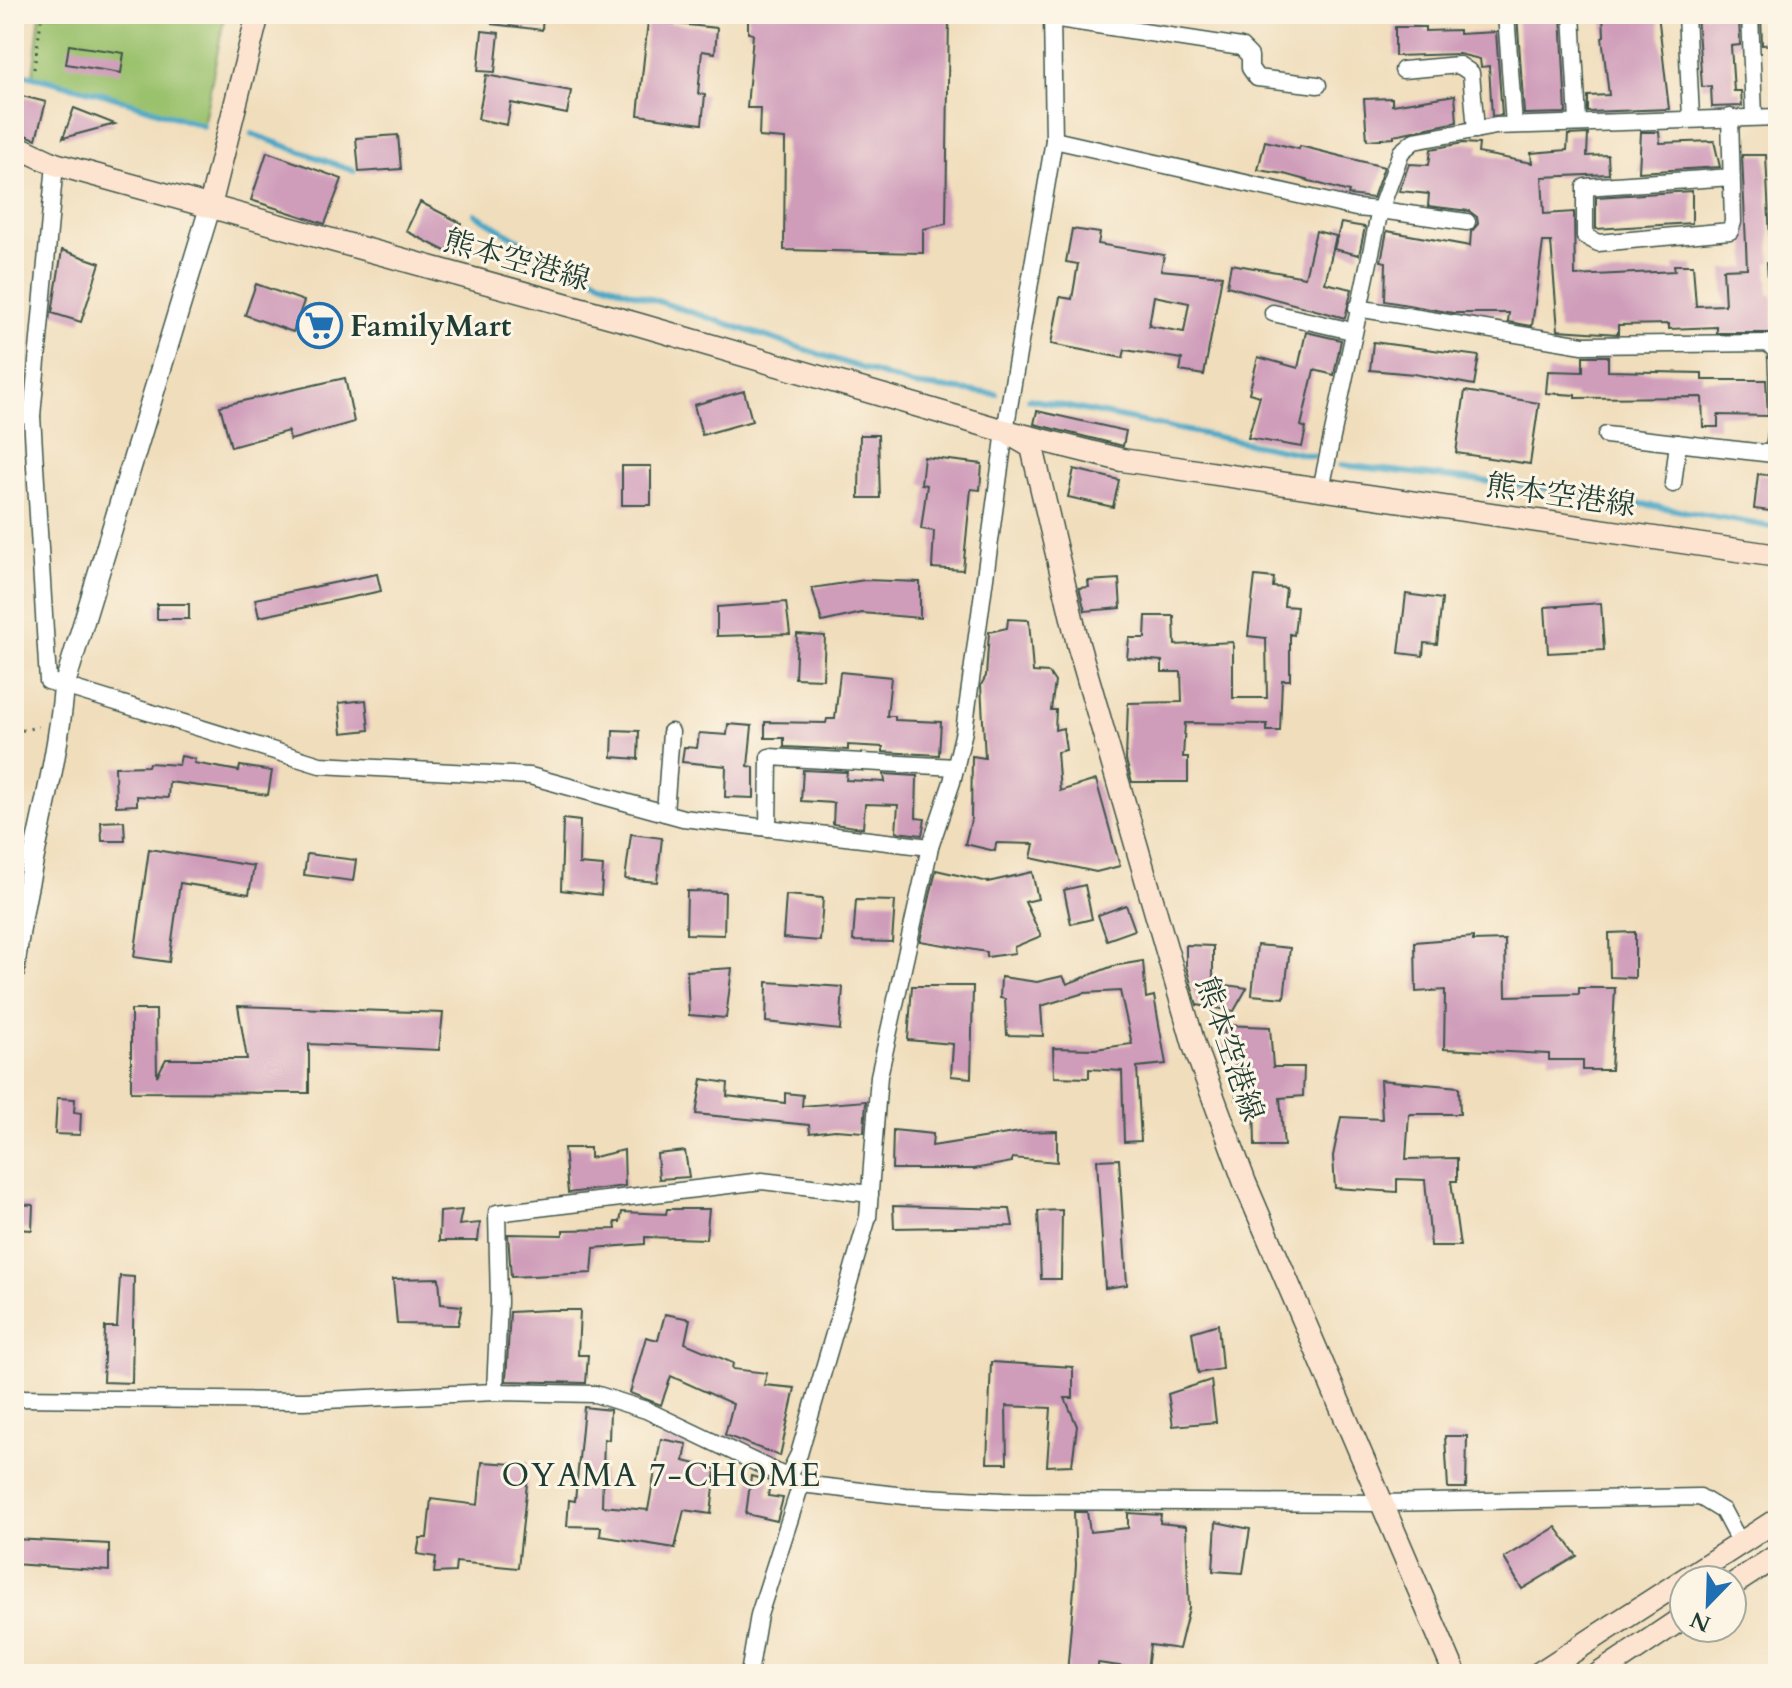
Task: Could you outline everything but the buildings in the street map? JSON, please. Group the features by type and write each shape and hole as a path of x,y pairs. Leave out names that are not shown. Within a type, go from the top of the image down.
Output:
{"main road":[{"path":"209,210 258,14"},
{"name":"熊本空港線","path":"14,145 55,164 209,210 1005,431 1122,460 1778,556"},
{"name":"熊本空港線","path":"1005,431 1032,447 1078,644 1195,1048 1245,1183 1455,1674"},
{"path":"1538,1674 1778,1519"},
{"path":"1748,1575 1778,1555"},
{"path":"1599,1674 1668,1628"}],"street":[{"path":"1506,14 1514,125"},
{"path":"1572,14 1578,122"},
{"path":"1686,14 1691,118"},
{"path":"1750,14 1754,116"},
{"path":"749,1674 759,1615 799,1454 868,1217 879,1076 930,847 956,767 964,731 1005,431 1054,140 1052,16 1241,47 1250,56 1250,68 1257,78 1318,85"},
{"path":"1403,70 1459,65 1471,73 1476,130"},
{"path":"1730,117 1732,177 1733,222 1730,231 1598,243 1585,236 1585,187 1732,177"},
{"path":"1321,489 1380,210 1406,144 1514,125 1778,117"},
{"path":"1054,140 1326,201 1467,222"},
{"path":"55,164 32,416 48,681 320,765 530,776 665,813 930,847"},
{"path":"14,972 21,907 61,723 64,687 209,210"},
{"path":"1357,308 1583,345 1768,343 1776,351 1778,393"},
{"path":"1273,313 1352,331"},
{"path":"14,414 32,416"},
{"path":"1606,435 1773,454 1778,421"},
{"path":"1673,484 1678,443"},
{"path":"665,813 671,732"},
{"path":"768,828 769,757 956,767"},
{"path":"495,1392 499,1302 497,1213 762,1181 870,1194"},
{"path":"14,1398 304,1401 495,1392 595,1394 646,1410 794,1480 905,1496 1003,1501 1380,1503 1700,1497 1723,1511 1740,1543"}],"path":[{"path":"34,69 42,14"}],"green space":[{"path":"40,14 225,14 203,126 33,75"}],"waterway":[{"path":"14,72 107,95 203,126"},
{"path":"252,134 354,171"},
{"path":"475,214 553,261 624,290 913,385 996,394"},
{"path":"1029,399 1313,456"},
{"path":"1341,465 1563,490 1778,528"}],"place":[{"name":"FamilyMart","path":"319,326"}],"district":[{"name":"OYAMA 7-CHOME","path":"662,1475"}]}
